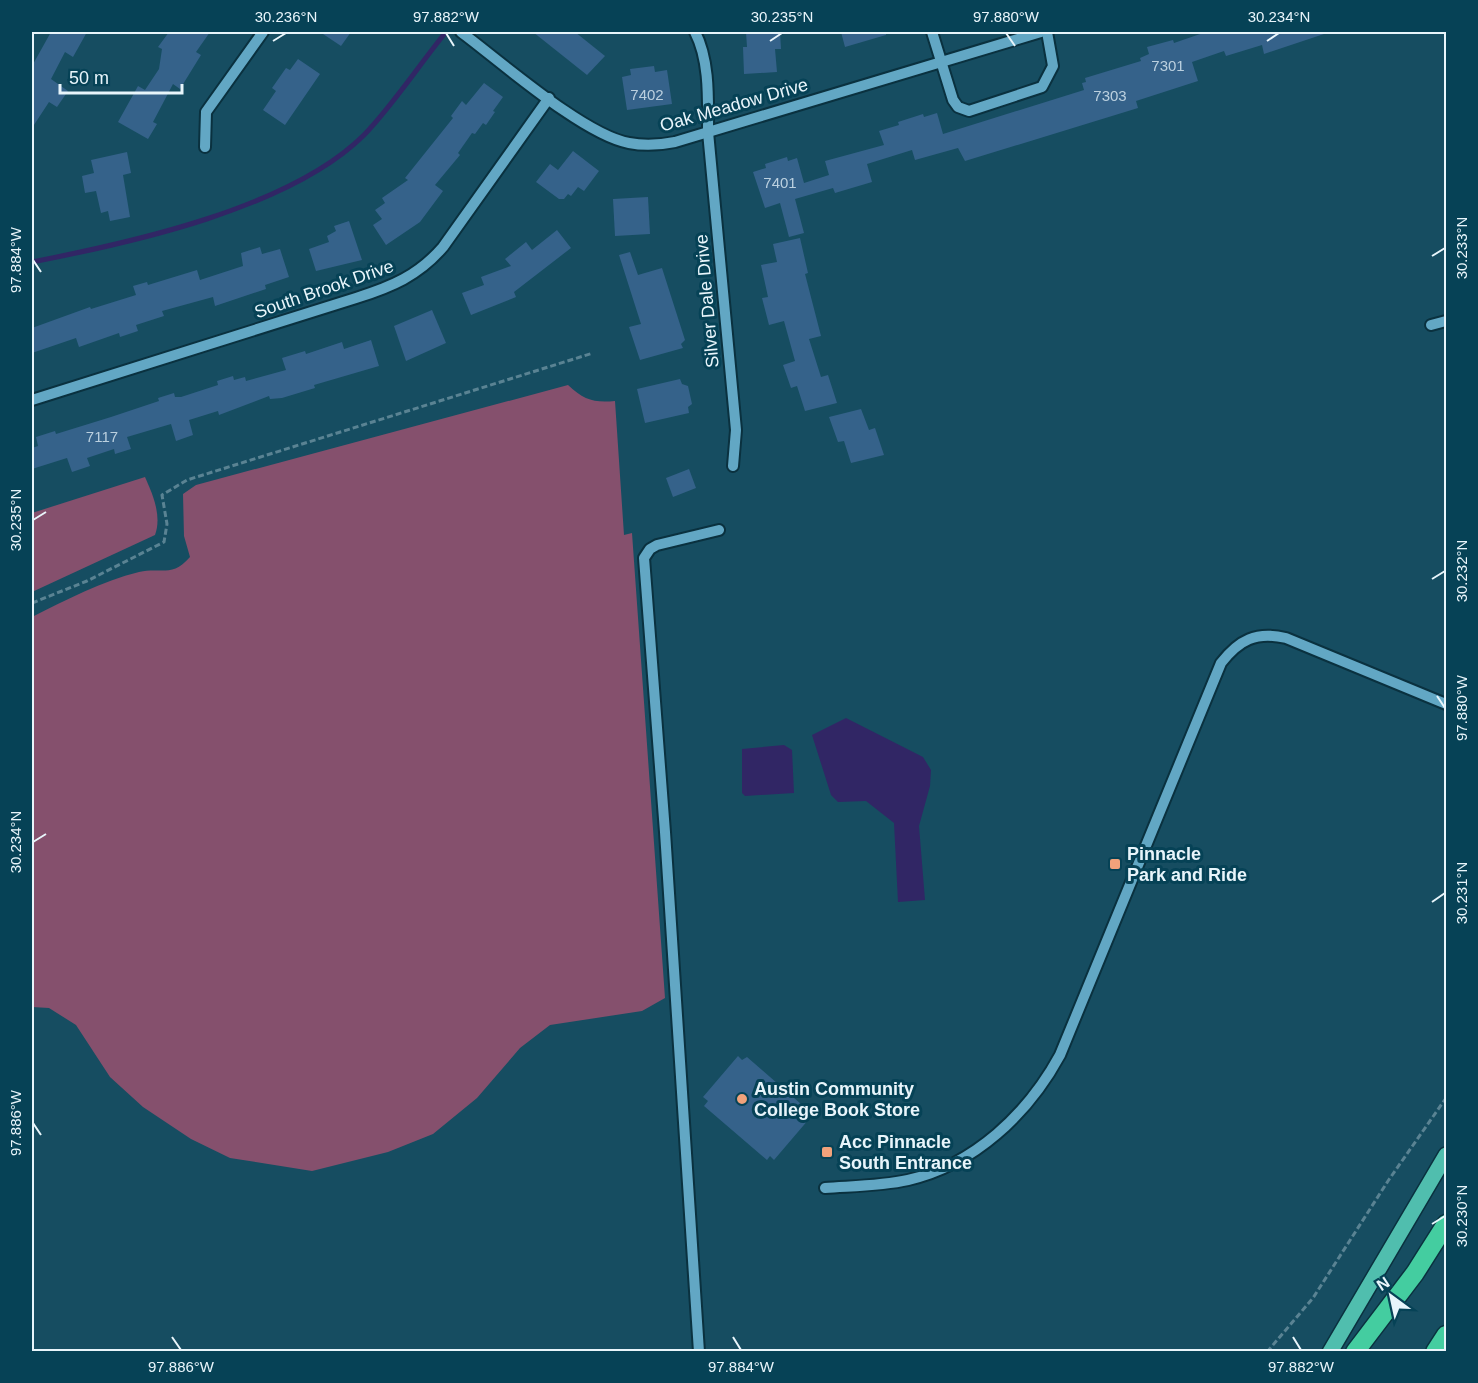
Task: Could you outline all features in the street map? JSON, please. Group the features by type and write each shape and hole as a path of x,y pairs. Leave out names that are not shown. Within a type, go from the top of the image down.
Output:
{"highway":[{"path":"1355,1352 1415,1273 1446,1224"},
{"path":"1435,1352 1446,1335"}],"main road":[{"path":"1330,1352 1446,1155"}],"street":[{"path":"205,147 206,112 263,32"},
{"name":"Oak Meadow Drive","path":"461,32 594,129 629,143 665,144 1041,32"},
{"name":"Silver Dale Drive","path":"695,32 703,54 708,102 708,132 736,430 733,466"},
{"path":"932,32 954,104 969,111 979,110 1037,91 1047,83 1053,66 1047,32"},
{"name":"South Brook Drive","path":"32,400 368,295 412,276 428,265 443,247 549,98"},
{"path":"1431,325 1446,321"},
{"path":"699,1352 666,843 644,558 650,549 657,545 719,530"},
{"path":"825,1188 894,1183 937,1170 961,1159 992,1137 1038,1092 1068,1035 1221,663 1239,643 1266,634 1286,638 1446,704"}],"path":[{"path":"32,603 87,581 164,542 167,524 162,495 187,480 593,353"},
{"path":"1267,1352 1313,1298 1388,1181 1446,1098"}],"shaded area":[{"path":"568,385 590,399 615,401 624,535 632,533 665,998 642,1011 550,1025 520,1048 477,1098 433,1134 388,1152 312,1171 230,1158 191,1139 143,1107 110,1077 76,1025 49,1008 32,1007 32,617 111,580 139,572 178,568 190,557 184,536 183,494 196,485"},
{"path":"145,477 154,498 157,513 155,535 32,592 32,513"},
{"path":"846,718 923,757 931,770 930,786 919,826 925,900 898,902 894,823 866,801 838,802 831,795 812,735"},
{"path":"784,745 792,750 794,793 745,796 742,793 742,749"}],"building":[{"path":"51,32 87,32 73,57 65,52 51,79 68,91 57,107 49,102 32,128 32,66"},
{"path":"169,32 210,32 196,52 201,55 180,89 173,84 153,122 157,124 148,139 118,122 138,86 145,90 159,69 162,49 158,47"},
{"path":"320,32 351,32 341,46"},
{"path":"533,32 575,32 605,56 587,75"},
{"path":"746,32 780,32 781,49 775,49 777,72 744,74 743,47 747,47"},
{"path":"841,32 886,32 886,35 845,47"},
{"path":"1206,32 1324,32 1324,34 1264,54 1262,45 1226,56 1224,51 1192,62 1198,81 1136,101 1138,108 965,161 958,148 915,160 912,150 867,164 872,182 835,193 833,188 795,199 804,233 789,237 780,203 765,208 753,172 766,168 765,164 787,157 788,161 797,158 804,183 829,175 825,161 884,145 879,131 899,125 898,122 923,114 924,117 937,113 943,134 1084,90 1082,83 1086,82 1085,78 1141,61 1140,58 1149,54 1147,47 1173,40 1174,43"},
{"path":"298,59 320,74 285,125 263,110 276,91 272,88 286,68 290,70"},
{"path":"654,66 655,72 667,70 672,104 627,110 622,77 631,75 630,69"},
{"path":"484,83 503,97 493,111 495,112 486,125 483,123 475,134 472,133 458,153 460,155 435,185 443,191 420,222 386,245 373,225 382,219 375,210 385,203 382,198 408,180 405,178 453,118 451,116 462,101 466,105"},
{"path":"573,151 599,171 584,191 578,187 571,196 568,194 564,199 559,199 536,182 550,164 558,170"},
{"path":"127,152 131,173 123,175 130,217 110,221 108,211 101,213 96,191 85,193 82,176 94,173 91,160"},
{"path":"648,197 650,234 615,236 613,199"},
{"path":"349,221 362,260 316,271 309,249 329,242 327,236 336,231 334,226"},
{"path":"557,230 571,248 514,292 516,297 471,315 462,293 484,285 481,277 511,266 505,259 526,242 532,250"},
{"path":"800,238 808,273 805,274 821,336 809,339 821,377 828,375 837,403 805,411 797,386 791,388 783,365 795,361 784,321 769,325 762,298 768,297 761,265 777,262 773,244"},
{"path":"260,247 262,254 280,249 289,277 265,285 266,289 215,306 213,297 162,311 164,316 136,325 138,331 120,337 119,333 79,347 76,338 32,353 32,328 90,307 91,309 136,295 133,286 147,282 148,285 197,270 200,280 243,266 241,253"},
{"path":"630,252 638,275 662,268 685,340 681,344 683,348 640,360 629,327 641,324 619,255"},
{"path":"432,310 446,343 406,361 394,326"},
{"path":"371,340 379,366 314,385 315,388 282,398 270,399 269,396 219,415 218,411 189,420 193,435 176,441 171,424 127,437 131,449 115,454 114,449 87,458 90,466 72,472 67,458 32,469 32,448 38,446 36,437 55,431 56,434 111,417 159,401 158,398 174,393 175,397 181,397 218,385 217,381 233,376 234,380 245,377 246,381 286,370 282,358 305,351 306,354 342,342 344,349"},
{"path":"680,379 682,384 688,386 692,404 688,407 689,413 645,423 637,389"},
{"path":"861,409 869,430 875,428 884,455 851,463 844,441 838,442 829,417"},
{"path":"689,469 696,488 673,497 666,478"},
{"path":"738,1056 742,1060 747,1057 809,1111 805,1116 809,1119 774,1160 770,1156 767,1160 704,1106 708,1101 703,1097"}],"waterway":[{"path":"32,262 161,233 253,202 295,183 333,161 364,135 396,98 446,32"}],"place":[{"name":"Pinnacle Park and Ride","path":"1115,864"},
{"name":"Austin Community College Book Store","path":"742,1099"},
{"name":"Acc Pinnacle South Entrance","path":"827,1152"}]}
